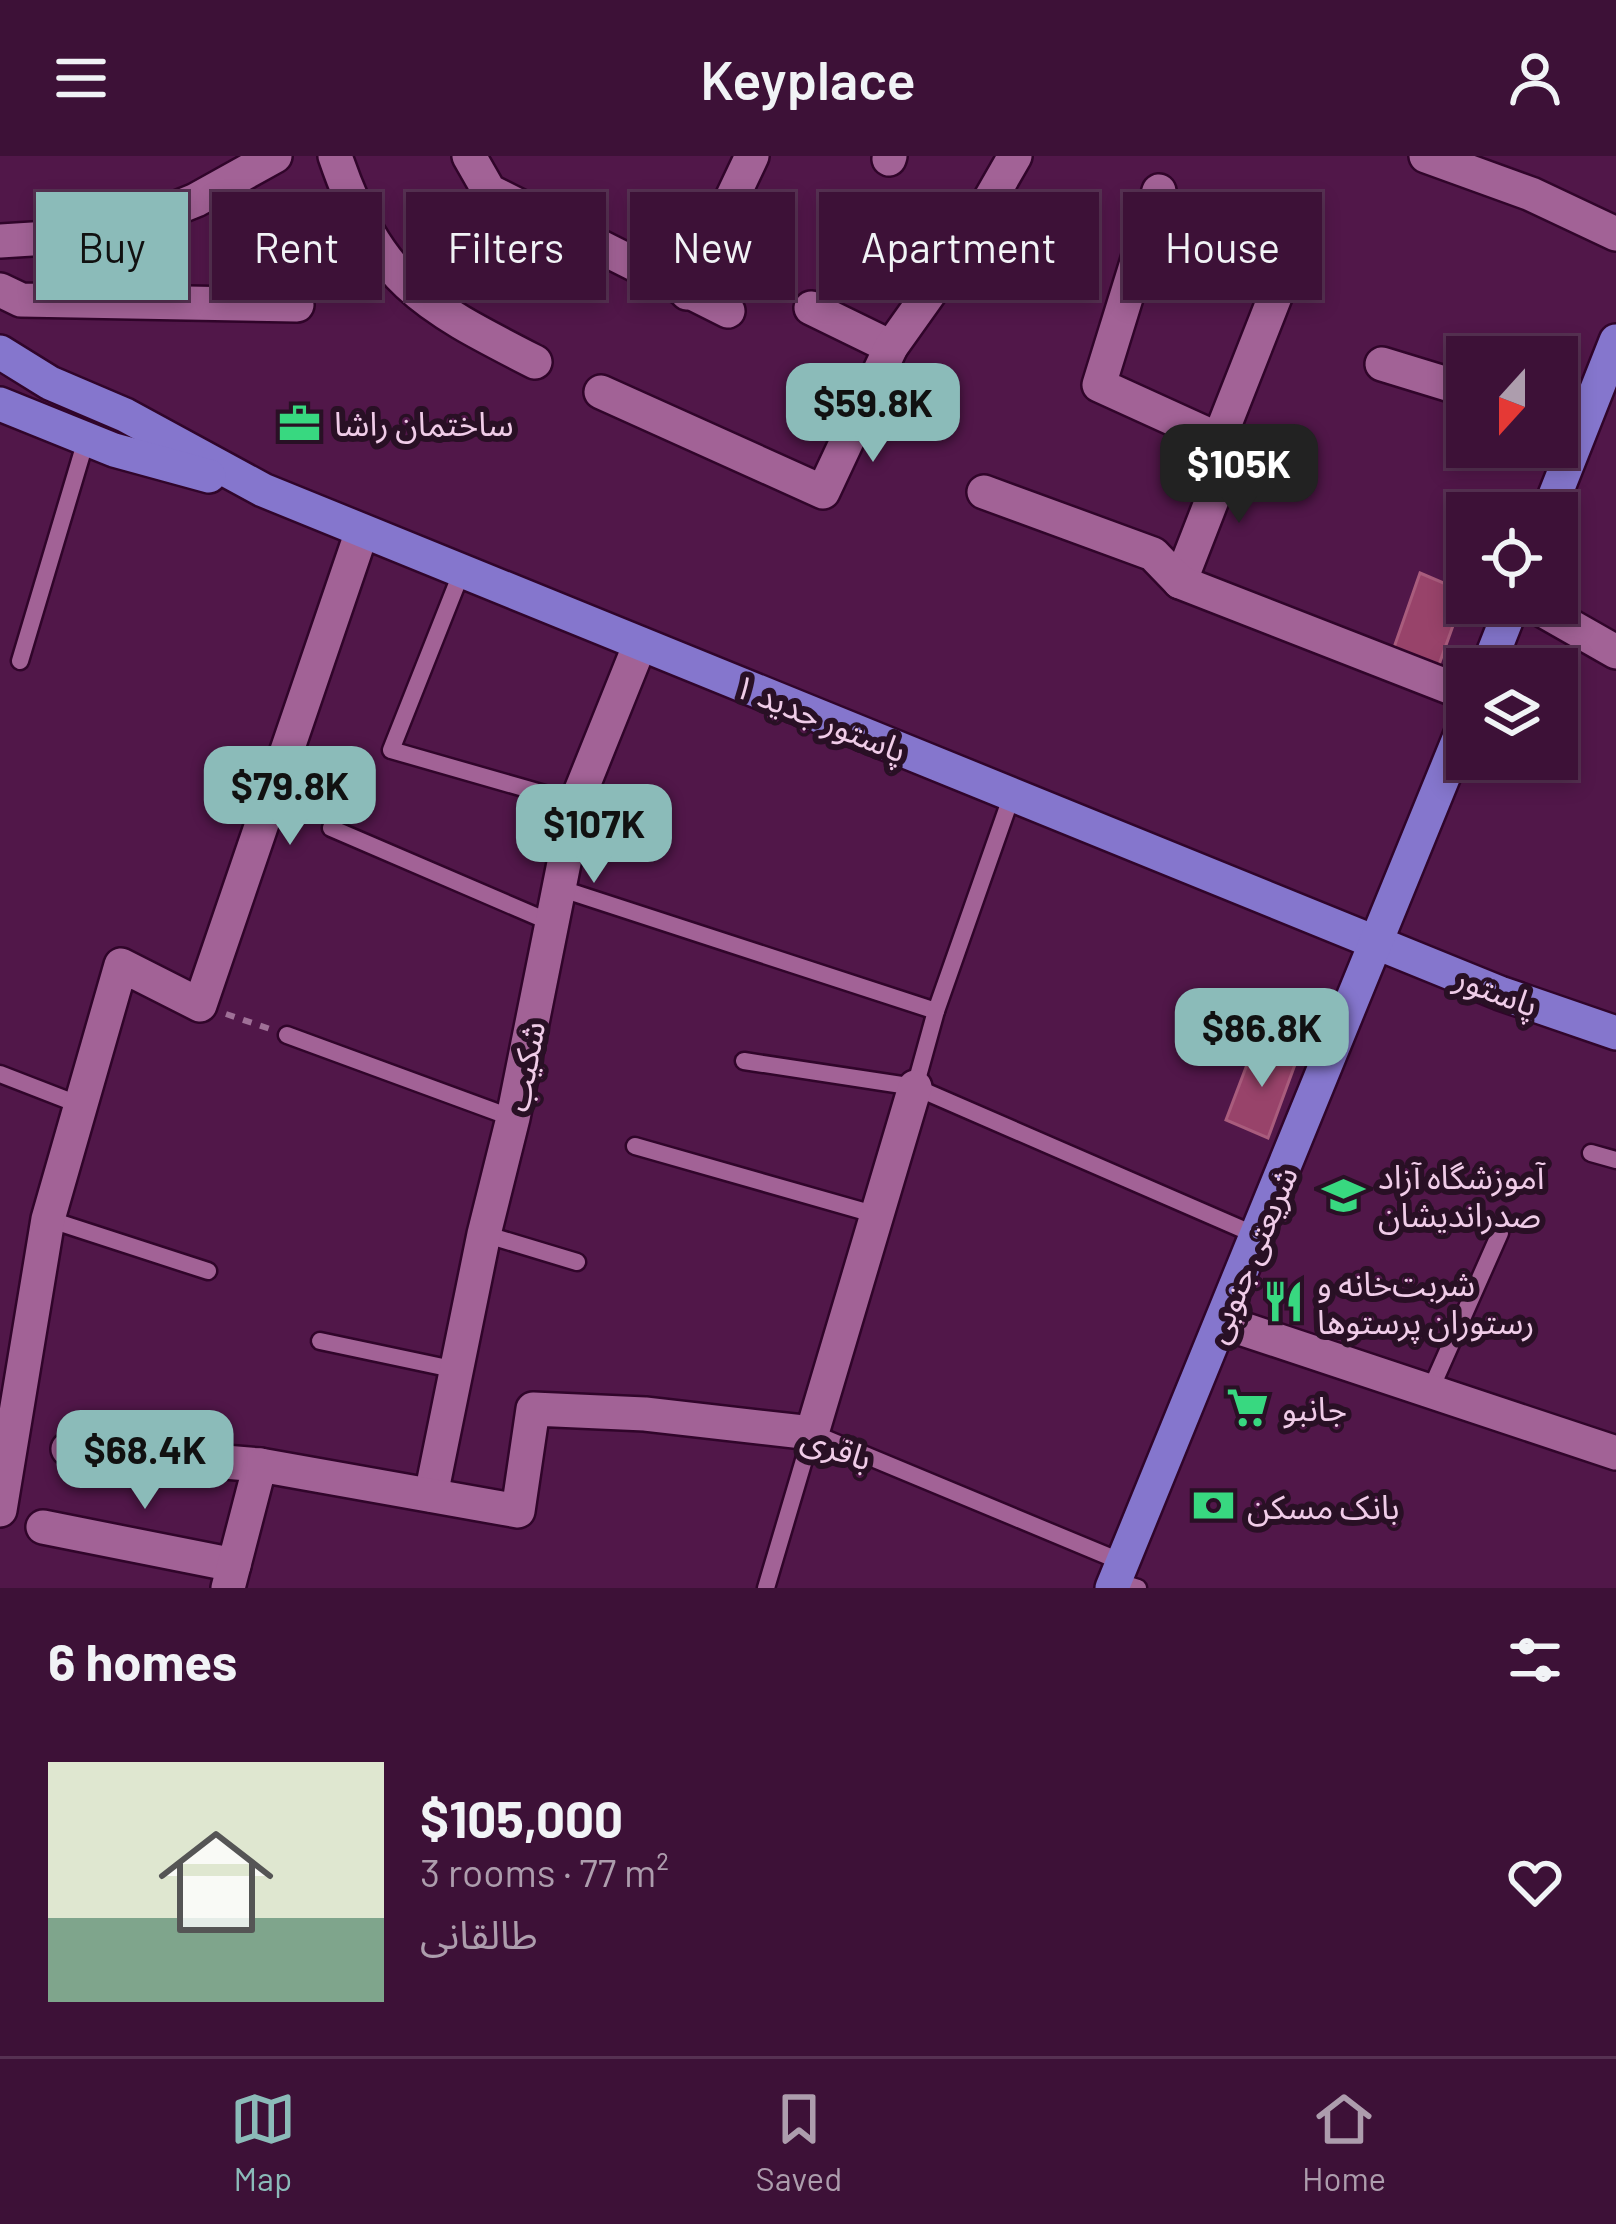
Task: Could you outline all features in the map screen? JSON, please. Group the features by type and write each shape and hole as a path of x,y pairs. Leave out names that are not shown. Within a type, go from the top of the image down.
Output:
{"main road":[{"path":"1578,408 1616,341"},
{"name":"پاستور جدید ۱","path":"0,352 263,490 1378,944"},
{"name":"پاستور جدید ۱","path":"0,404 86,440 263,490"},
{"name":"شریعتی جنوبی","path":"1122,1580 1446,772"},
{"name":"پاستور","path":"1378,944 1616,1033"}],"street":[{"path":"0,241 112,233 196,200 275,156"},
{"path":"335,156 353,210 406,286 445,315 535,362"},
{"path":"469,156 490,191 630,263"},
{"path":"735,192 752,156"},
{"path":"601,392 823,492 891,347 965,243 1015,156"},
{"path":"1426,156 1531,194 1616,234"},
{"path":"1159,191 1100,385 1233,446 1180,583"},
{"path":"0,290 21,300 297,305"},
{"path":"703,300 728,311"},
{"path":"1219,440 1274,300"},
{"path":"812,308 891,347"},
{"path":"1382,364 1446,384"},
{"path":"984,492 1153,554 1180,583 1446,686"},
{"path":"0,1510 6,1444 47,1219 121,965 200,1005 362,531"},
{"path":"1567,624 1616,652"},
{"name":"شکیب","path":"431,1495 576,803 640,644"},
{"path":"812,1433 915,1087"},
{"path":"1222,1322 1616,1453"},
{"name":"باقری","path":"431,1495 518,1511 533,1409 645,1414 812,1433"},
{"path":"68,1449 260,1465 431,1495"},
{"path":"43,1527 231,1576 260,1465"}],"lane":[{"path":"20,661 86,440"},
{"path":"461,571 391,750 576,803"},
{"path":"915,1087 936,1011 1012,795"},
{"path":"331,827 552,923"},
{"path":"559,888 936,1011"},
{"path":"287,1035 513,1118"},
{"path":"743,1061 915,1087 1258,1236"},
{"path":"0,1074 80,1105"},
{"path":"634,1146 877,1215"},
{"path":"1591,1153 1616,1160"},
{"path":"47,1219 208,1271"},
{"path":"1430,1391 1500,1233"},
{"path":"484,1234 577,1262"},
{"path":"320,1341 457,1370"},
{"path":"766,1588 812,1433"},
{"name":"باقری","path":"812,1433 1122,1580"}],"path":[{"path":"200,1005 287,1035"}],"building":[{"path":"1420,573 1446,584 1446,624 1454,624 1436,673 1391,656"},
{"path":"1256,1041 1297,1059 1268,1138 1226,1120"}],"place":[{"name":"ساختمان راشا","path":"300,423"},
{"name":"آموزشگاه آزاد صدراندیشان","path":"1344,1195"},
{"name":"شربت‌خانه و رستوران پرستوها","path":"1283,1302"},
{"name":"جانبو","path":"1248,1408"},
{"name":"بانک مسکن","path":"1213,1506"}]}
